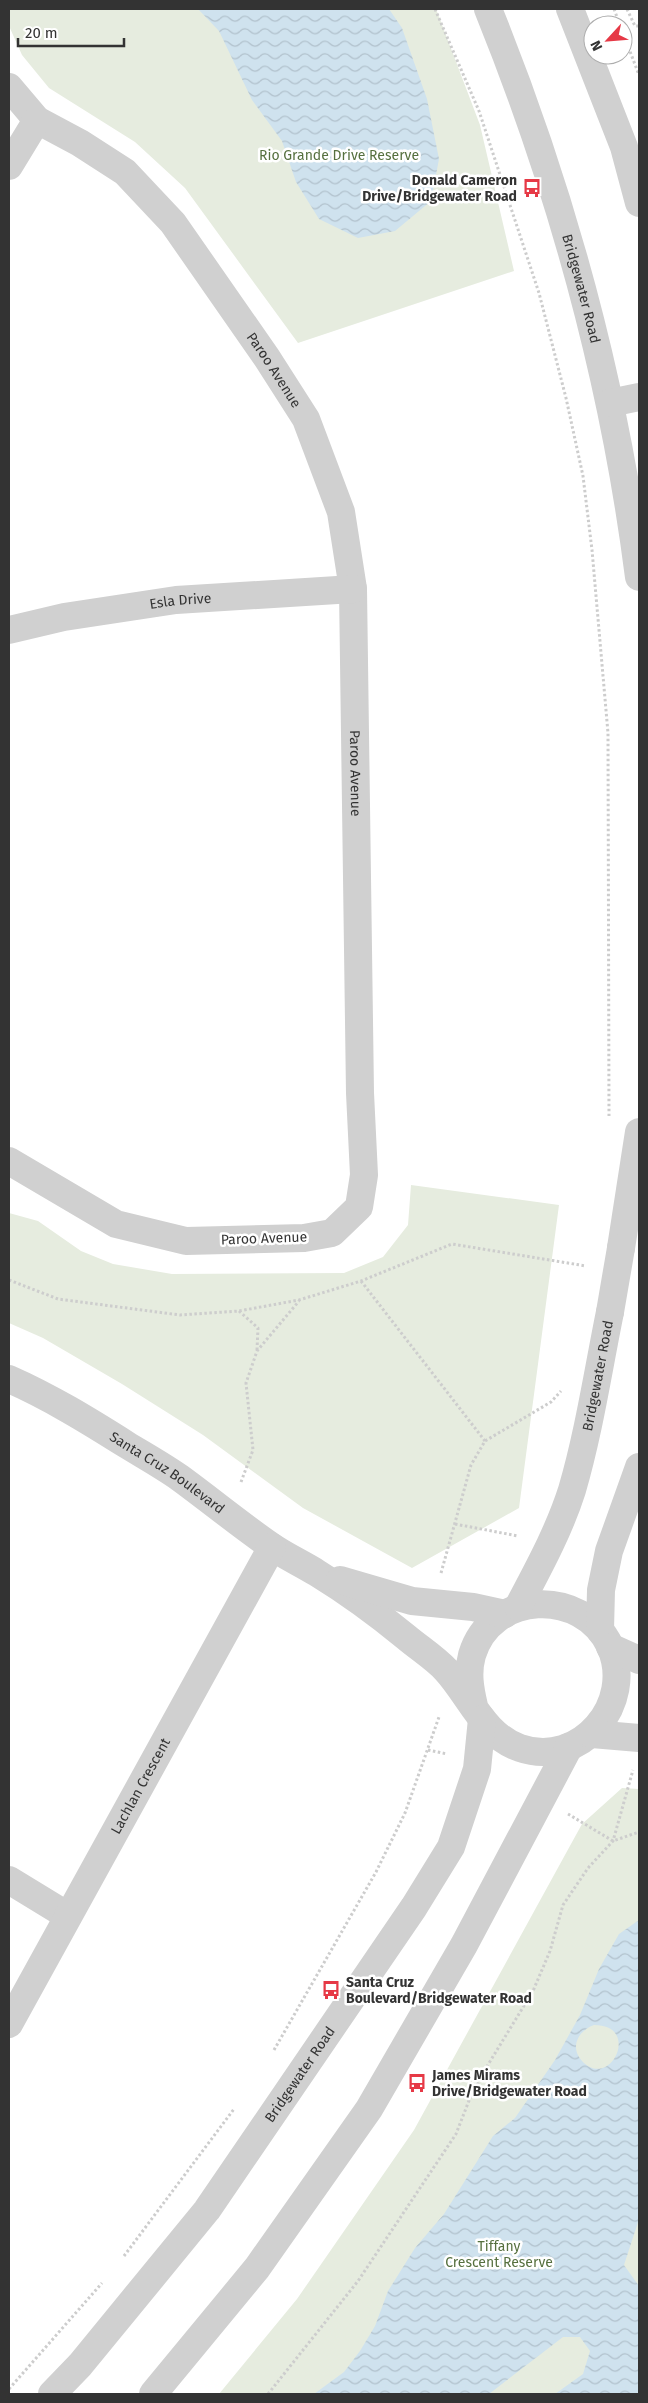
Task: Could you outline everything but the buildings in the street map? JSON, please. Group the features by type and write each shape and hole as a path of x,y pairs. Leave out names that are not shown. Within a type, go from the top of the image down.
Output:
{"street":[{"name":"Bridgewater Road","path":"488,9 543,153 579,272 610,403 629,442 639,577"},
{"path":"570,9 624,147 639,203"},
{"name":"Paroo Avenue","path":"9,87 37,120 80,143 125,172 173,223 267,358 306,419 341,512 353,589 360,1073 364,1175 359,1207 332,1233 304,1238 186,1241 116,1224 9,1161"},
{"path":"9,166 37,120"},
{"path":"610,403 639,397"},
{"name":"Esla Drive","path":"9,630 64,616 176,600 353,589"},
{"name":"Bridgewater Road","path":"512,1610 552,1542 572,1491 586,1433 610,1312 639,1132"},
{"name":"Santa Cruz Boulevard","path":"9,1379 101,1428 179,1478 272,1547 319,1574 394,1627 445,1668 478,1713"},
{"path":"639,1467 631,1511 609,1550 601,1590 605,1639 616,1669 616,1693 607,1715 592,1734 569,1748 545,1752 520,1749 498,1738 478,1713 468,1680 472,1654 485,1631 512,1610 540,1604 562,1606 583,1615 605,1639 639,1660"},
{"name":"Lachlan Crescent","path":"9,2024 272,1547"},
{"name":"Santa Cruz Boulevard","path":"319,1574 412,1601 512,1610"},
{"name":"Bridgewater Road","path":"52,2394 80,2365 207,2210 414,1907 451,1847 477,1769 478,1713"},
{"path":"592,1734 639,1738"},
{"path":"153,2394 257,2268 368,2109 464,1945 569,1748"},
{"path":"9,1880 68,1916"}],"path":[{"path":"435,9 479,111 539,294 566,398 583,476 592,550 608,733 609,1119"},
{"path":"627,9 635,26 639,26"},
{"path":"633,59 639,74"},
{"path":"9,1280 58,1299 118,1309 180,1315 239,1311 299,1300 360,1281 452,1244 595,1268"},
{"path":"360,1281 485,1441"},
{"path":"257,1351 299,1300"},
{"path":"220,1510 238,1488 253,1450 246,1383 257,1351 258,1328 239,1311"},
{"path":"433,1603 471,1465 485,1441 551,1402 564,1388"},
{"path":"270,2057 376,1872 405,1813 439,1723 440,1714"},
{"path":"268,2394 358,2281 456,2134 470,2098 486,2068 533,1991 550,1951 563,1905 588,1868 613,1841 634,1768"},
{"path":"613,1841 639,1832"},
{"path":"122,2258 235,2107"},
{"path":"9,2389 105,2279"}],"green space":[{"name":"Rio Grande Drive Reserve","path":"9,9 436,9 480,125 514,271 298,343 185,188 135,142 49,88 22,55 9,26"},
{"path":"411,1185 559,1205 519,1508 412,1568 303,1508 203,1435 122,1384 43,1338 9,1323 9,1213 38,1221 81,1251 113,1264 172,1274 344,1273 383,1257 408,1225"},
{"name":"Tiffany Crescent Reserve","path":"622,1788 639,1789 639,2394 219,2394 297,2299 414,2130 582,1824"}],"water":[{"path":"198,9 389,9 402,28 427,99 439,159 431,201 395,231 358,238 319,219 296,182 282,141 252,100 219,31"},
{"path":"639,1920 639,2219 624,2265 639,2286 639,2394 555,2394 583,2374 590,2351 580,2337 563,2337 489,2394 314,2394 344,2372 360,2351 375,2326 388,2291 415,2248 444,2214 493,2136 515,2118 555,2060 580,2015 599,1969 619,1934","holes":["594,2025 608,2028 616,2035 619,2044 616,2054 611,2063 602,2068 593,2068 578,2056 576,2050 577,2040 584,2031"]}],"place":[{"name":"Donald Cameron Drive/Bridgewater Road","path":"532,188"},
{"name":"Santa Cruz Boulevard/Bridgewater Road","path":"331,1990"},
{"name":"James Mirams Drive/Bridgewater Road","path":"417,2083"}]}
